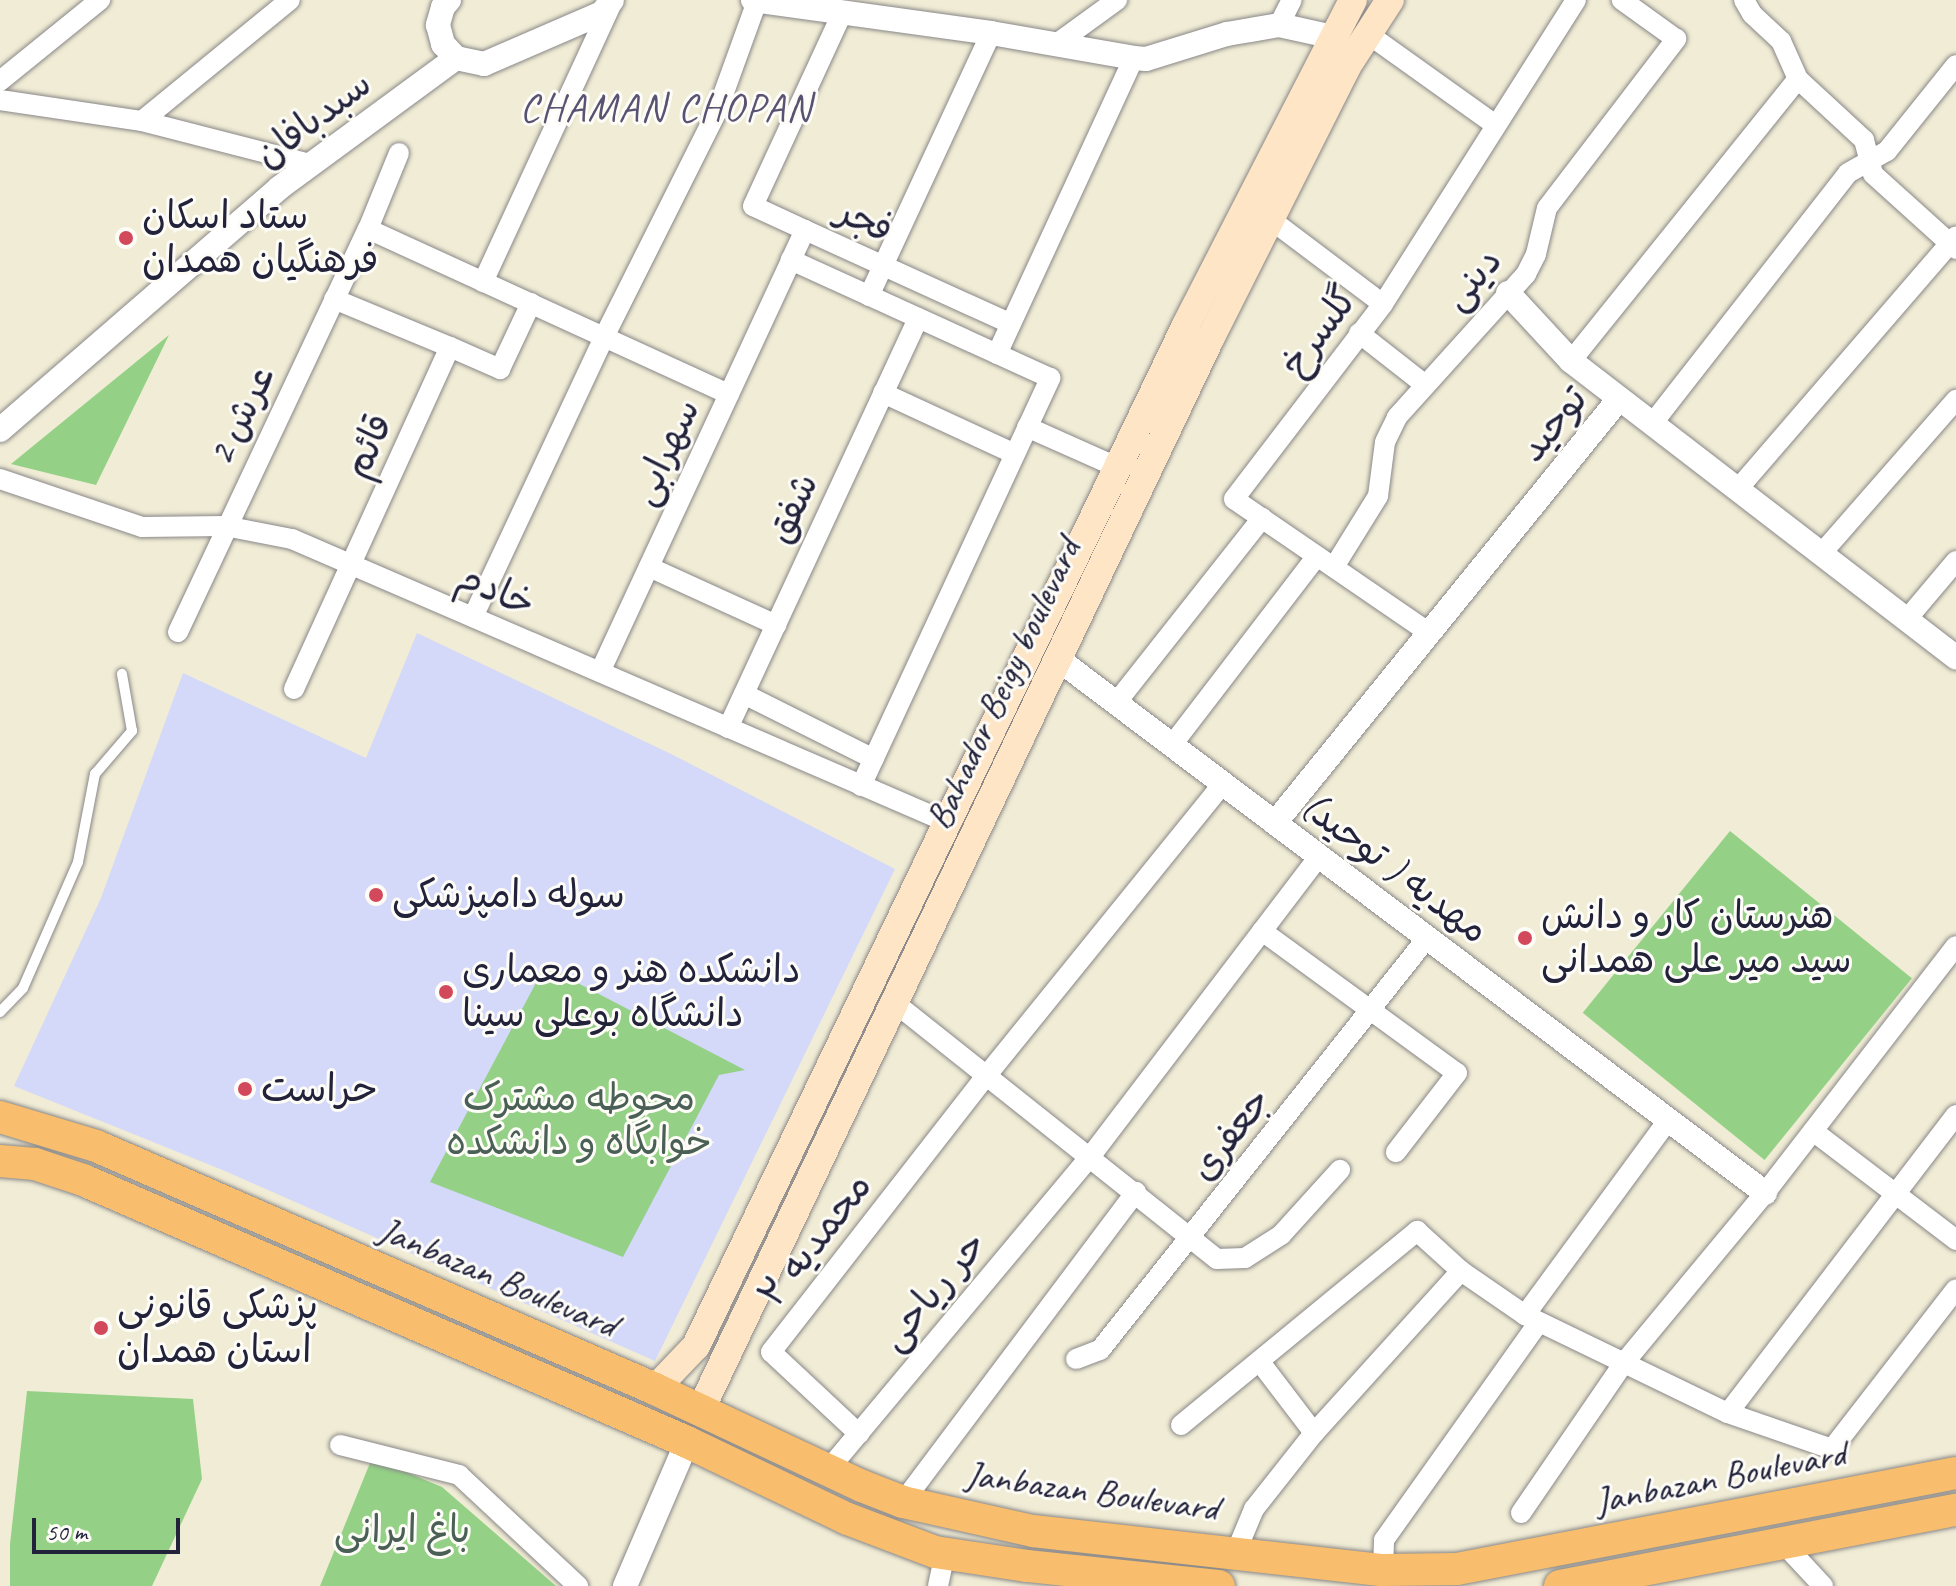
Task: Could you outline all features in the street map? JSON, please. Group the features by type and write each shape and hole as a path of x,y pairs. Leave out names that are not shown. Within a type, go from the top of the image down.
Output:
{"main road":[{"name":"Bahador Beigy boulevard","path":"701,1409 895,1003 1046,654 1119,468 1186,325 1353,0"},
{"name":"Bahador Beigy boulevard","path":"655,1389 696,1346 949,823 1046,654 1346,68 1390,0"},
{"name":"Janbazan Boulevard","path":"0,1117 96,1146 701,1409 903,1502 1033,1531 1383,1570 1457,1569 1956,1473"},
{"name":"Janbazan Boulevard","path":"0,1161 35,1164 83,1180 674,1436 848,1519 945,1554 1089,1580 1219,1586"},
{"name":"Janbazan Boulevard","path":"1560,1586 1956,1510"},
{"path":"1684,1525 1692,1562"}],"street":[{"path":"0,81 100,0"},
{"path":"142,121 290,0"},
{"path":"449,0 443,7 438,25 443,44 456,58 484,64 573,27 618,2"},
{"path":"473,617 604,337 718,109 755,0 991,33 1146,59 1227,34 1279,25 1333,37"},
{"path":"1055,45 1117,0"},
{"path":"1279,25 1292,0"},
{"name":"گلسرخ","path":"1428,632 1234,499 1383,304 1494,124 1576,0"},
{"name":"دینی","path":"1172,745 1378,496 1380,467 1390,429 1424,384 1526,274 1536,254 1547,208 1676,39 1622,0"},
{"path":"1737,490 1954,243 1877,178 1868,162 1864,140 1798,79 1781,41 1752,14 1744,0"},
{"path":"483,282 618,2"},
{"path":"805,230 753,206 842,13"},
{"path":"869,296 991,33"},
{"path":"1368,34 1494,124"},
{"name":"سبدبافان","path":"0,430 309,164 456,58"},
{"path":"997,354 1134,58"},
{"path":"1652,424 1848,173 1887,151 1956,65"},
{"path":"1571,361 1798,79"},
{"path":"0,100 142,121 309,164"},
{"name":"عرش 2","path":"178,632 225,526 368,229 399,153"},
{"path":"1270,219 1383,304"},
{"path":"368,229 729,394"},
{"name":"فجر","path":"1011,324 805,230 791,260 1050,378 1027,427"},
{"name":"سهرابی","path":"600,672 791,260"},
{"path":"1508,293 1571,361 1619,399"},
{"path":"334,299 500,369 531,303"},
{"name":"شفق","path":"728,728 918,318"},
{"path":"1359,333 1424,384"},
{"name":"قائم","path":"294,689 450,347"},
{"path":"883,393 1015,454"},
{"name":"توحید","path":"1275,823 1619,399 1956,657"},
{"path":"1821,554 1956,400"},
{"path":"861,786 1027,427 1119,468"},
{"name":"خادم","path":"0,479 142,527 225,526 292,539 949,823"},
{"path":"1116,703 1262,518"},
{"path":"1907,619 1956,561"},
{"path":"649,567 776,625"},
{"name":"مهدیه ( توحید)","path":"1046,654 1116,703 1765,1193"},
{"path":"744,694 874,759"},
{"path":"987,1075 1223,784"},
{"name":"حر ریاحی","path":"828,1470 1090,1157 1319,856"},
{"path":"1262,931 1457,1073 1396,1152"},
{"name":"جعفری","path":"1076,1359 1100,1350 1193,1237 1427,938"},
{"path":"1521,1513 1623,1364 1765,1193 1956,946"},
{"path":"895,1003 1217,1259 1245,1258 1281,1235 1340,1170"},
{"name":"محمدیه ۲","path":"859,1434 771,1352 987,1075"},
{"path":"1728,1413 1898,1195 1956,1115"},
{"path":"1383,1570 1384,1540 1668,1120"},
{"path":"1813,1131 1956,1240"},
{"path":"903,1502 1136,1192"},
{"path":"1181,1425 1417,1231 1461,1271 1532,1318 1728,1413 1832,1449 1956,1289"},
{"path":"1236,1552 1254,1509 1314,1433 1461,1271"},
{"path":"1260,1362 1314,1433"},
{"path":"625,1586 674,1436"},
{"path":"340,1445 459,1475 578,1586"},
{"path":"1783,1543 1823,1586"},
{"path":"938,1586 945,1554"}],"lane":[{"path":"0,1012 23,988 78,862 95,774 132,731 122,674"}],"shaded area":[{"name":"دانشکده هنر و معماری دانشگاه بوعلی سینا","path":"417,633 671,754 895,869 655,1361 225,1171 14,1086 101,898 183,673 366,758"}],"green space":[{"path":"169,335 96,485 11,464"},
{"path":"1730,831 1912,978 1765,1160 1583,1013"},
{"name":"محوطه مشترک خوابگاه و دانشکده","path":"545,966 745,1070 719,1075 623,1257 430,1182"},
{"path":"27,1391 193,1399 202,1479 152,1586 10,1586 10,1544"},
{"name":"باغ ایرانی","path":"372,1458 442,1487 556,1586 320,1586"}],"place":[{"name":"ستاد اسکان فرهنگیان همدان","path":"126,238"},
{"name":"سوله دامپزشکی","path":"376,895"},
{"name":"هنرستان کار و دانش سید میر علی همدانی","path":"1525,938"},
{"name":"دانشکده هنر و معماری دانشگاه بوعلی سینا","path":"446,992"},
{"name":"حراست","path":"245,1089"},
{"name":"پزشکی قانونی استان همدان","path":"101,1328"}],"district":[{"name":"CHAMAN CHOPAN","path":"666,107"}]}
